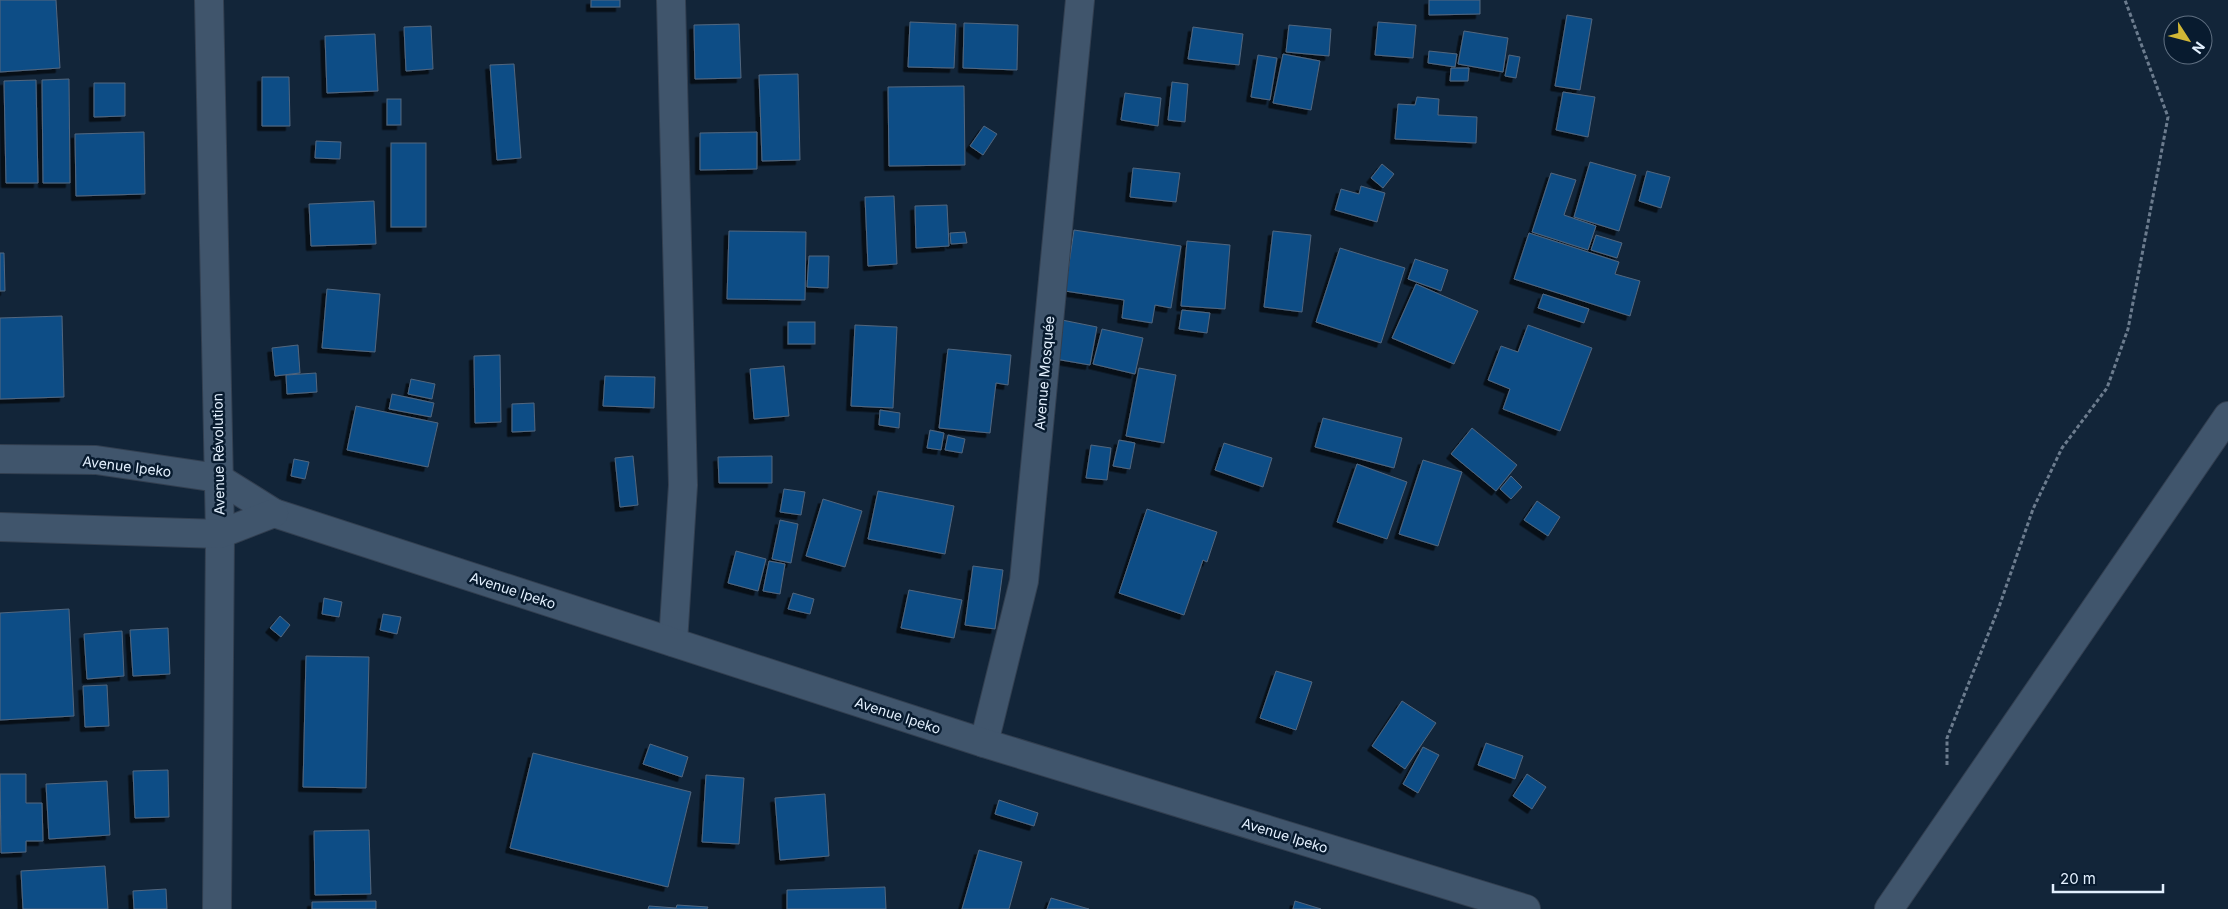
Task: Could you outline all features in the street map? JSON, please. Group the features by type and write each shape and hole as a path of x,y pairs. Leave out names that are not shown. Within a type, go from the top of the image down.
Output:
{"street":[{"name":"Avenue Révolution","path":"209,0 220,534 217,909"},
{"path":"671,0 682,485 673,642"},
{"name":"Avenue Mosquée","path":"984,743 1024,581 1080,0"},
{"path":"1888,909 2228,416"},
{"name":"Avenue Ipeko","path":"0,459 96,460 218,478 274,513 984,743 1526,909"},
{"path":"0,527 220,534 274,513"}],"path":[{"path":"1947,766 1947,738 1999,607 2033,509 2062,448 2107,388 2128,330 2168,117 2125,0"}],"building":[{"path":"0,0 56,0 60,68 0,72"},
{"path":"591,0 620,0 620,7 591,7"},
{"path":"1429,0 1480,0 1480,14 1429,15"},
{"path":"1567,15 1592,19 1580,90 1555,86"},
{"path":"910,22 956,24 954,68 908,67"},
{"path":"1378,22 1416,25 1413,58 1375,55"},
{"path":"964,23 1018,25 1017,70 963,68"},
{"path":"739,24 741,78 695,79 694,25"},
{"path":"1289,25 1331,29 1329,56 1286,52"},
{"path":"431,26 433,69 406,71 404,27"},
{"path":"1193,27 1243,34 1239,65 1188,59"},
{"path":"1464,31 1508,38 1503,72 1458,64"},
{"path":"375,34 378,91 327,93 325,36"},
{"path":"1429,51 1457,54 1455,67 1428,63"},
{"path":"1283,54 1320,61 1311,110 1273,103"},
{"path":"1258,55 1277,58 1270,100 1251,97"},
{"path":"1509,55 1520,57 1516,78 1505,76"},
{"path":"514,64 521,158 497,160 490,65"},
{"path":"1451,68 1469,68 1468,81 1450,81"},
{"path":"798,74 800,160 762,161 759,75"},
{"path":"262,77 289,77 290,126 262,126"},
{"path":"69,79 70,183 43,183 42,80"},
{"path":"36,80 38,183 6,183 4,81"},
{"path":"1172,82 1188,84 1185,122 1168,120"},
{"path":"94,83 125,83 125,116 94,117"},
{"path":"964,86 965,165 889,166 888,87"},
{"path":"1563,92 1595,97 1588,137 1556,130"},
{"path":"1125,93 1161,98 1158,126 1121,120"},
{"path":"1417,97 1439,99 1438,115 1477,117 1476,143 1395,139 1398,104 1415,105"},
{"path":"387,99 401,99 401,125 387,125"},
{"path":"984,126 997,134 983,155 970,146"},
{"path":"144,132 145,194 76,196 75,134"},
{"path":"757,132 757,169 700,170 700,133"},
{"path":"316,141 341,142 340,159 315,158"},
{"path":"391,143 426,143 426,227 391,227"},
{"path":"1590,162 1636,175 1619,231 1574,217"},
{"path":"1382,164 1394,174 1383,188 1371,178"},
{"path":"1133,168 1180,173 1176,202 1130,197"},
{"path":"1647,171 1670,177 1661,208 1639,201"},
{"path":"1551,173 1576,180 1564,215 1596,226 1588,250 1532,232"},
{"path":"1361,186 1385,193 1377,222 1335,210 1341,189 1359,194"},
{"path":"894,196 897,264 868,266 865,197"},
{"path":"374,201 376,244 311,246 309,204"},
{"path":"947,205 949,246 916,248 915,206"},
{"path":"1074,230 1181,246 1171,308 1155,305 1152,323 1122,318 1124,300 1065,291"},
{"path":"729,231 806,232 805,300 727,299"},
{"path":"1273,231 1311,235 1302,312 1264,307"},
{"path":"965,232 967,243 951,244 950,233"},
{"path":"1529,233 1619,262 1615,274 1640,281 1630,316 1514,279"},
{"path":"1596,235 1622,243 1617,258 1591,250"},
{"path":"1187,241 1230,245 1225,309 1181,306"},
{"path":"1340,248 1405,268 1381,343 1316,322"},
{"path":"0,253 4,253 5,291 0,291"},
{"path":"809,256 829,256 828,288 807,287"},
{"path":"1415,259 1448,270 1441,291 1408,279"},
{"path":"1416,284 1478,311 1454,364 1392,338"},
{"path":"327,289 380,294 375,352 322,348"},
{"path":"1543,294 1589,309 1584,323 1538,308"},
{"path":"1182,310 1210,313 1207,333 1179,329"},
{"path":"62,316 64,397 0,399 0,318"},
{"path":"1062,320 1097,327 1090,365 1055,359"},
{"path":"788,322 815,322 815,344 788,344"},
{"path":"855,325 897,327 893,408 851,406"},
{"path":"1528,325 1592,348 1560,431 1503,409 1510,389 1488,380 1501,346 1518,352"},
{"path":"1102,329 1143,338 1135,374 1093,364"},
{"path":"298,345 300,373 275,376 272,348"},
{"path":"948,349 1011,355 1008,385 996,383 990,433 939,428"},
{"path":"500,355 501,422 475,423 474,356"},
{"path":"784,366 789,416 754,419 750,369"},
{"path":"1139,368 1176,375 1164,443 1126,436"},
{"path":"316,373 317,392 287,394 286,375"},
{"path":"605,376 655,377 654,408 603,406"},
{"path":"411,379 435,384 432,399 408,394"},
{"path":"392,394 434,403 431,417 389,409"},
{"path":"534,403 535,431 512,432 512,404"},
{"path":"356,406 438,423 428,467 347,450"},
{"path":"880,410 900,413 899,428 879,425"},
{"path":"1323,418 1402,438 1394,468 1315,447"},
{"path":"1472,428 1517,465 1496,491 1451,454"},
{"path":"930,430 944,433 941,450 927,448"},
{"path":"948,435 965,439 962,453 945,450"},
{"path":"1119,440 1135,443 1130,469 1113,466"},
{"path":"1224,443 1272,458 1263,487 1215,470"},
{"path":"1091,445 1111,448 1107,480 1086,478"},
{"path":"633,456 638,505 620,507 615,458"},
{"path":"772,456 772,483 719,483 718,457"},
{"path":"294,459 309,462 305,479 291,476"},
{"path":"1423,460 1462,472 1438,546 1399,534"},
{"path":"1357,464 1407,482 1387,539 1337,522"},
{"path":"1511,476 1522,487 1511,499 1500,489"},
{"path":"784,489 805,492 801,515 780,512"},
{"path":"878,491 954,506 945,554 868,539"},
{"path":"823,499 862,511 845,567 806,556"},
{"path":"1537,501 1560,517 1548,536 1524,520"},
{"path":"1147,509 1217,532 1207,562 1203,560 1184,615 1119,593"},
{"path":"780,520 798,524 791,563 772,559"},
{"path":"736,551 766,559 758,591 728,583"},
{"path":"769,561 785,564 780,594 763,591"},
{"path":"973,566 1003,570 995,629 965,625"},
{"path":"909,590 962,600 954,638 901,628"},
{"path":"793,593 814,599 810,614 788,609"},
{"path":"324,598 342,602 339,617 322,614"},
{"path":"69,609 74,716 0,720 0,613"},
{"path":"383,614 401,617 397,634 380,630"},
{"path":"280,616 290,625 281,637 270,628"},
{"path":"168,628 170,674 133,676 130,630"},
{"path":"122,631 124,676 87,679 84,634"},
{"path":"306,656 369,657 366,788 303,787"},
{"path":"1276,671 1312,682 1296,730 1260,718"},
{"path":"107,685 109,726 85,727 83,686"},
{"path":"1402,701 1436,723 1405,769 1372,746"},
{"path":"1486,743 1523,756 1515,779 1478,765"},
{"path":"650,744 688,757 682,777 643,764"},
{"path":"1423,747 1439,755 1418,793 1403,784"},
{"path":"533,753 691,792 668,887 510,848"},
{"path":"168,770 169,817 135,818 133,771"},
{"path":"0,774 26,774 26,803 42,803 43,841 26,841 26,852 1,853"},
{"path":"1527,774 1546,787 1532,809 1513,796"},
{"path":"706,775 744,778 739,844 702,842"},
{"path":"107,781 110,835 49,839 46,784"},
{"path":"825,794 829,856 780,860 775,798"},
{"path":"999,800 1038,813 1034,826 995,814"},
{"path":"369,830 371,894 315,895 314,831"},
{"path":"979,850 1022,862 1009,909 962,909"},
{"path":"105,866 108,909 23,909 21,871"},
{"path":"885,887 886,909 787,909 787,890"},
{"path":"166,889 167,909 134,909 133,891"},
{"path":"1051,898 1089,909 1047,909"},
{"path":"376,901 376,909 312,909 312,902"},
{"path":"1295,901 1321,909 1293,909"},
{"path":"677,905 708,907 707,909 648,909 649,906 676,908"}]}
